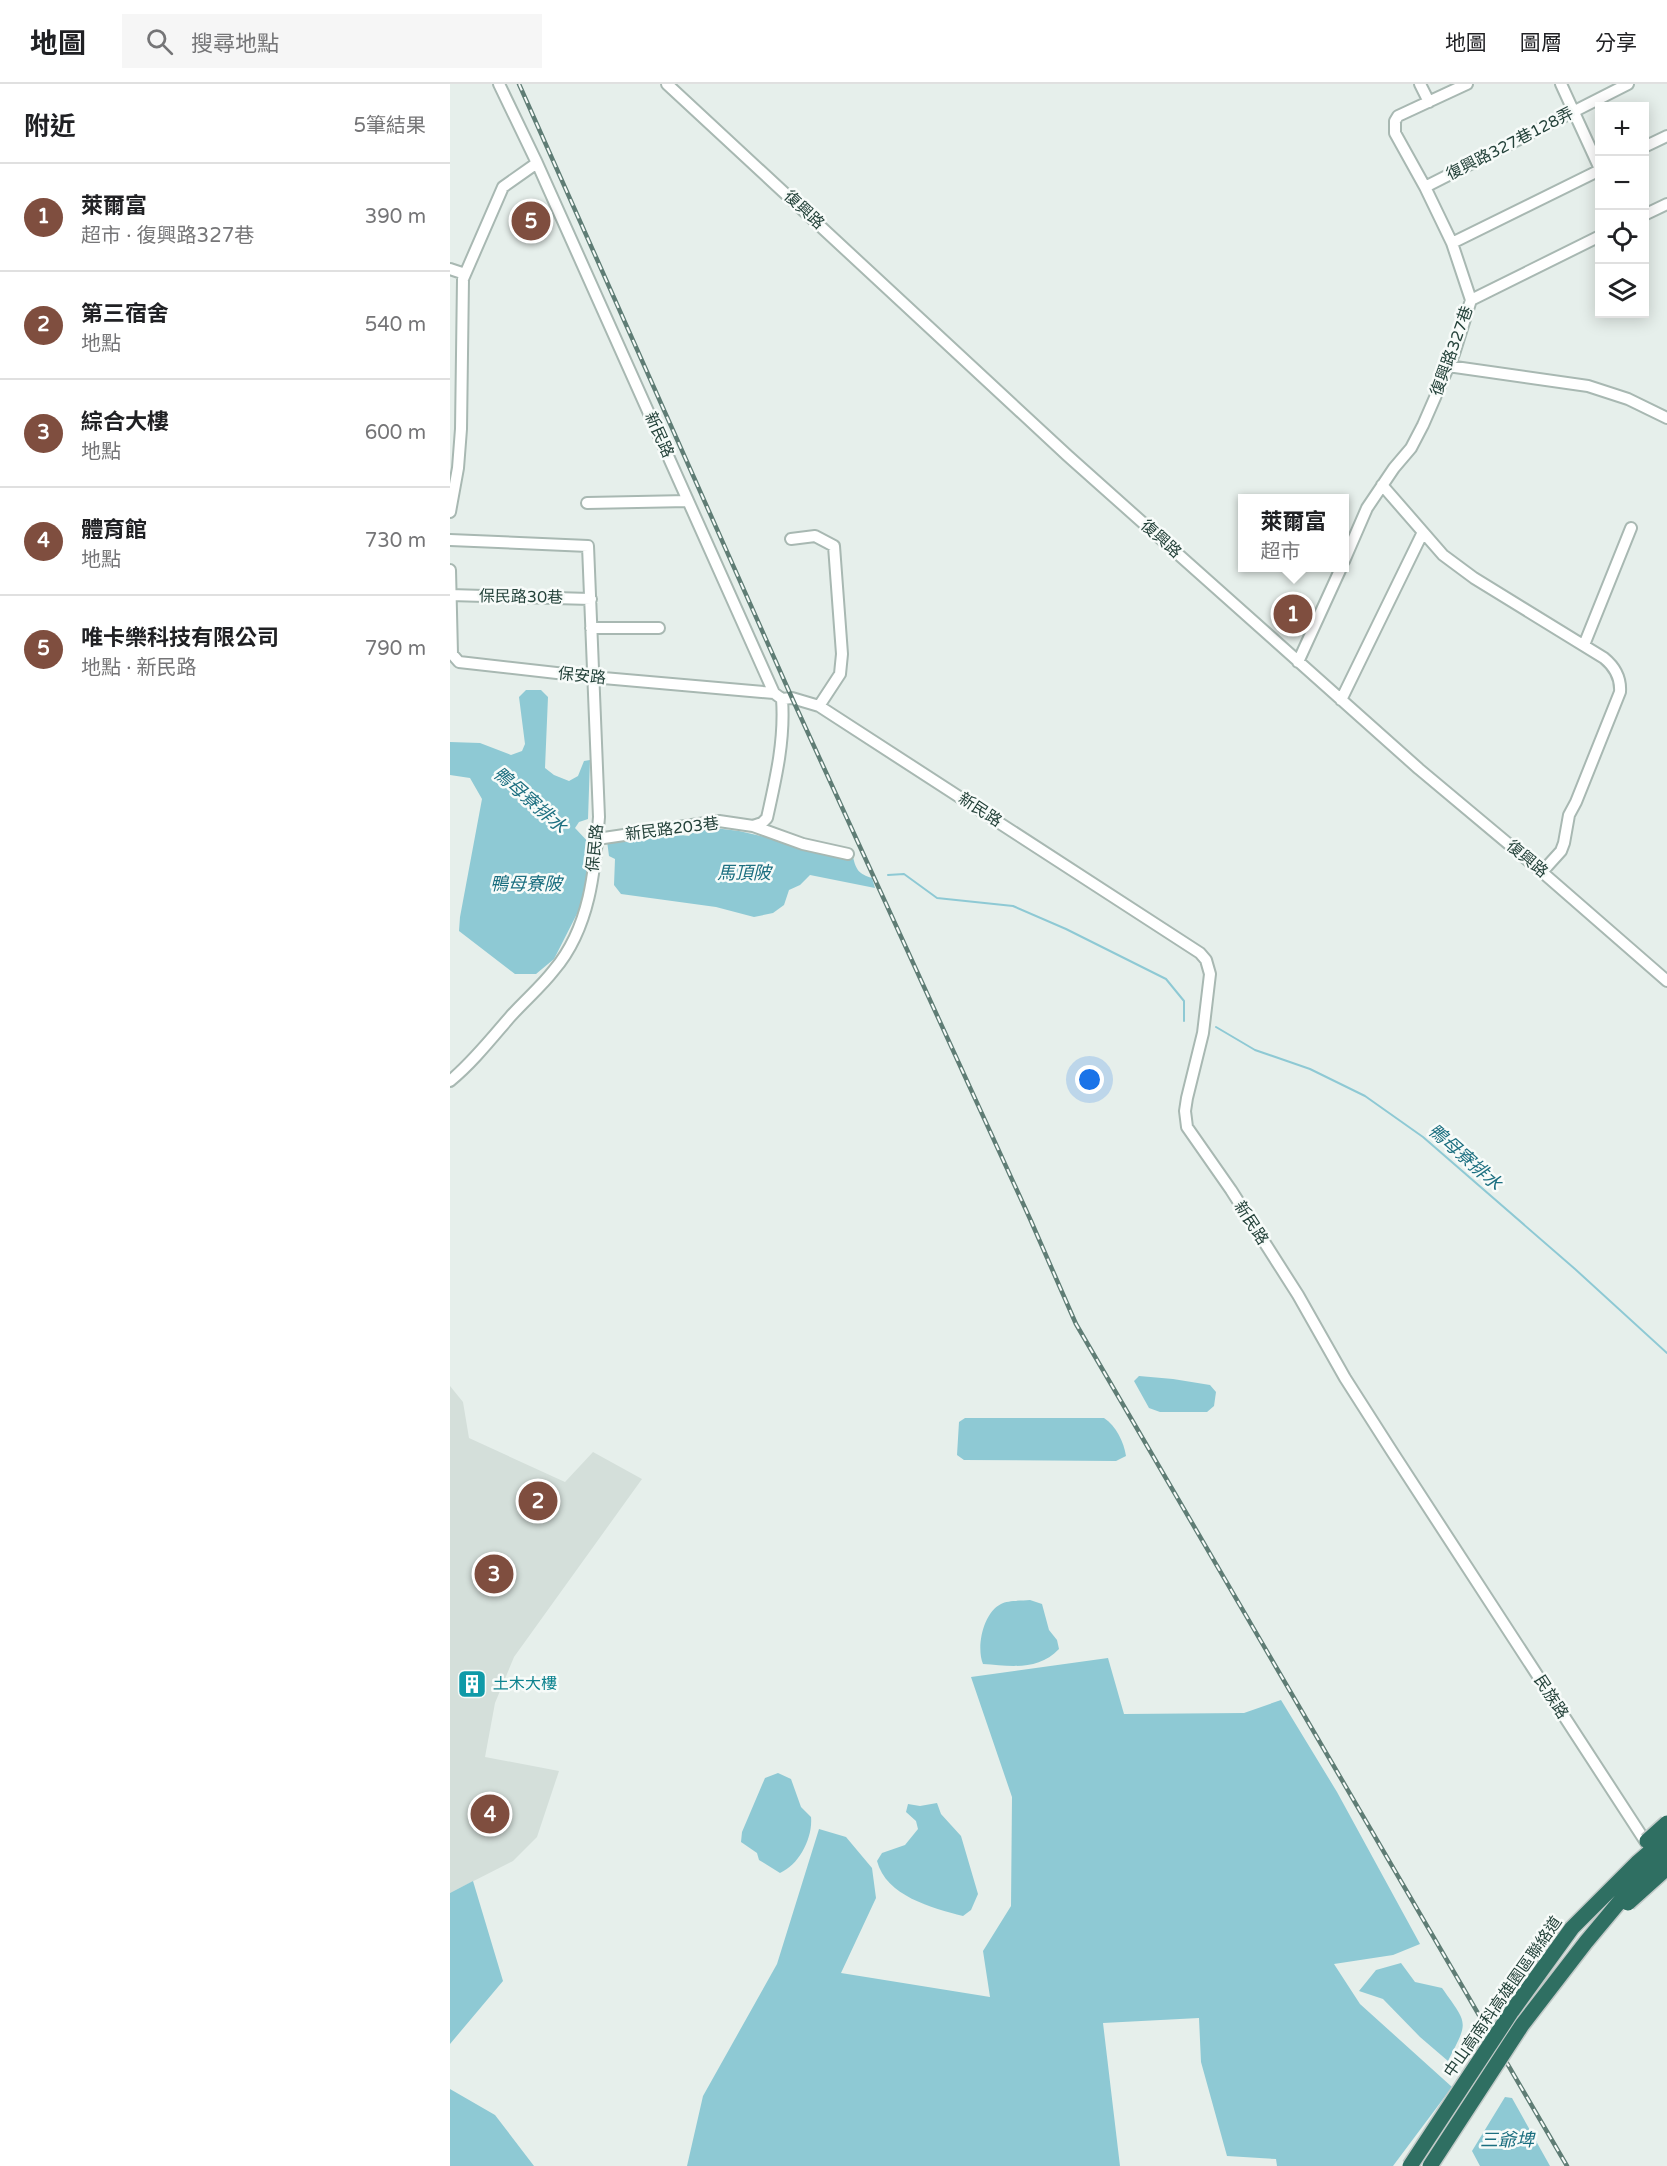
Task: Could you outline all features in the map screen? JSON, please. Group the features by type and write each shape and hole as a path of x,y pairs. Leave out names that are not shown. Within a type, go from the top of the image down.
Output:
{"highway":[{"path":"1572,1928 1626,1860 1667,1823"},
{"name":"中山高南科高雄園區聯絡道","path":"1410,2166 1512,2011 1572,1928 1637,1863 1667,1837"},
{"name":"中山高南科高雄園區聯絡道","path":"1430,2166 1522,2025 1641,1876 1667,1852"},
{"path":"1586,1942 1667,1868"}],"street":[{"name":"新民路","path":"499,84 537,163 778,696 819,706 1106,891 1200,953 1206,960 1210,974 1209,986 1203,1034 1187,1098 1186,1128 1231,1190 1298,1295 1351,1387 1437,1519"},
{"name":"復興路","path":"667,84 1068,456 1419,769 1667,981"},
{"path":"1420,84 1429,102"},
{"name":"復興路327巷","path":"1349,549 1367,508 1382,484 1411,448 1463,329 1471,300 1452,243 1394,127 1395,121 1398,117 1467,84"},
{"path":"1561,84 1595,160"},
{"name":"復興路327巷128弄","path":"1425,187 1628,84"},
{"path":"1649,145 1667,136"},
{"path":"450,513 461,429 462,287 465,274 503,187 537,163"},
{"path":"1452,243 1595,171"},
{"path":"1649,213 1667,204"},
{"path":"1471,300 1595,238"},
{"path":"450,269 465,274"},
{"path":"1448,366 1588,386 1628,399 1667,418"},
{"path":"1382,484 1443,555 1473,578 1612,664 1620,684 1620,692 1569,815 1561,851 1542,872"},
{"path":"587,503 688,501"},
{"path":"1584,645 1631,528"},
{"path":"1341,700 1423,532"},
{"path":"790,539 815,536 834,546 842,654 840,674 819,706"},
{"name":"保民路","path":"450,540 588,546 599,817 588,900 569,946 555,970 450,1081"},
{"name":"保安路","path":"450,570 452,654 459,662 778,696"},
{"path":"1298,662 1339,572"},
{"name":"保民路30巷","path":"450,595 591,599"},
{"path":"591,628 659,628"},
{"path":"753,826 762,824 767,818 777,774 784,724 778,696"},
{"name":"新民路203巷","path":"597,839 719,821 753,826 803,844 848,854"},
{"name":"民族路","path":"1437,1519 1667,1875"}],"shaded area":[{"path":"450,1386 463,1402 469,1438 565,1482 593,1452 642,1479 514,1657 495,1703 485,1757 559,1771 537,1837 513,1861 450,1893"}],"water":[{"name":"鴨母寮陂","path":"526,690 541,690 548,697 545,768 554,775 569,781 578,776 584,761 590,760 588,819 579,822 575,828 591,845 583,902 554,959 536,974 515,974 459,931 482,799 470,778 450,775 450,742 480,743 511,755 522,751 525,744 519,697"},
{"name":"馬頂陂","path":"698,826 739,831 853,857 861,873 872,878 875,888 810,875 800,885 789,890 784,905 773,913 754,917 716,907 621,894 614,885 615,859 609,856 607,841 663,833 689,836"},
{"path":"1139,1376 1210,1385 1216,1392 1214,1406 1207,1412 1160,1412 1149,1408 1134,1381"},
{"path":"965,1418 1104,1418 1119,1435 1126,1456 1116,1461 964,1460 957,1455 959,1422"},
{"path":"1030,1600 1042,1604 1049,1630 1057,1640 1059,1649 1042,1661 1024,1666 983,1664 981,1640 986,1622 995,1608 1011,1601"},
{"path":"1108,1658 1124,1714 1244,1713 1281,1700 1337,1792 1420,1944 1393,1955 1334,1964 1360,2004 1452,2087 1393,2166 1277,2166 1276,2159 1227,2156 1201,2062 1199,2018 1103,2023 1120,2166 687,2166 703,2096 777,1964 819,1829 846,1837 872,1868 876,1898 841,1973 990,1997 983,1951 1011,1906 1012,1797 971,1677"},
{"path":"778,1773 791,1779 801,1807 811,1817 810,1833 803,1850 793,1864 780,1873 759,1860 757,1853 741,1842 742,1832 765,1778"},
{"path":"937,1803 941,1814 961,1836 978,1894 971,1910 963,1916 938,1909 900,1892 882,1873 877,1861 882,1853 905,1845 918,1829 916,1821 906,1812 908,1804 920,1806"},
{"path":"473,1881 503,1981 450,2044 450,1893"},
{"path":"1401,1963 1415,1982 1442,1988 1461,2017 1463,2023 1460,2038 1448,2061 1420,2037 1383,1999 1359,1991 1376,1970"},
{"path":"450,2089 495,2115 534,2166 450,2166"},
{"name":"三爺埤","path":"1505,2097 1512,2098 1550,2166 1480,2166 1472,2151"}],"waterway":[{"name":"鴨母寮排水","path":"888,875 904,874 937,898 1013,906 1066,929 1166,979 1184,1001 1184,1021"},
{"name":"鴨母寮排水","path":"1216,1027 1255,1050 1310,1069 1365,1096 1423,1137 1575,1269 1667,1353"}],"railway":[{"path":"519,84 792,698 1076,1324 1567,2166"}],"place":[{"name":"唯卡樂科技有限公司","path":"531,221"},
{"name":"萊爾富","path":"1293,614"},
{"name":"第三宿舍","path":"538,1501"},
{"name":"綜合大樓","path":"494,1574"},
{"name":"土木大樓","path":"472,1684"},
{"name":"體育館","path":"490,1814"}]}
